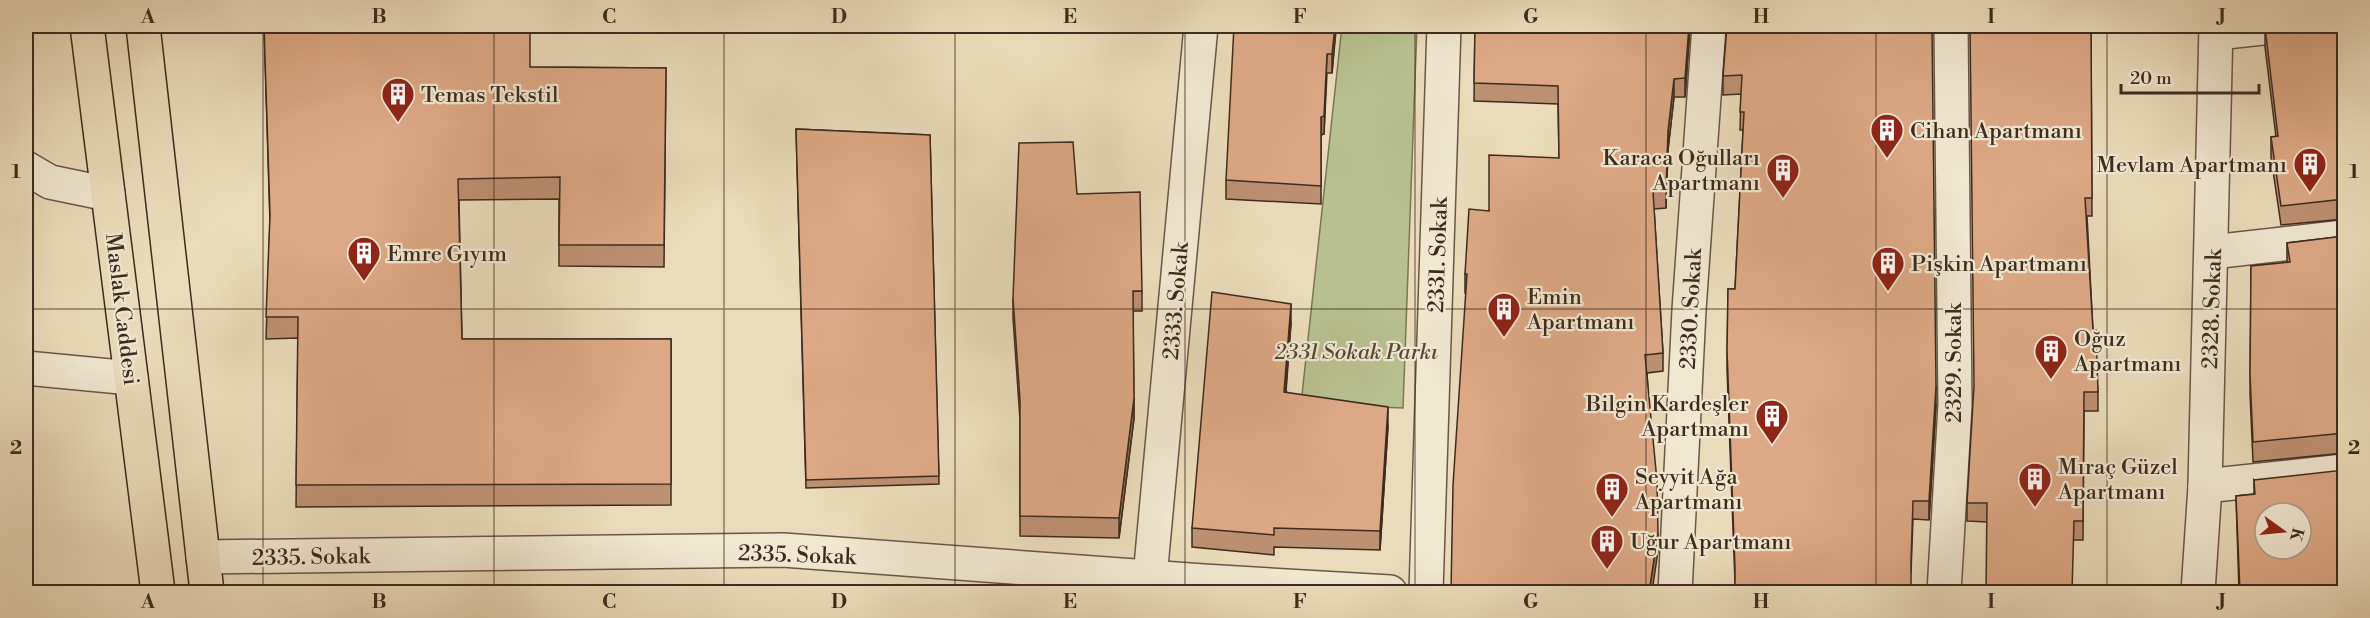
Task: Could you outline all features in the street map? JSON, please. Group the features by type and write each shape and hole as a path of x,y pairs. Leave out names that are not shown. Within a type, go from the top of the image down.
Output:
{"main road":[{"name":"Maslak Caddesi","path":"87,26 158,592"},
{"path":"143,26 207,592"}],"street":[{"name":"2333. Sokak","path":"1150,577 1201,26"},
{"name":"2331. Sokak","path":"1426,592 1444,26"},
{"name":"2330. Sokak","path":"1675,592 1689,310 1709,26"},
{"name":"2329. Sokak","path":"1944,592 1955,405 1951,26"},
{"path":"2216,29 2280,26"},
{"name":"2328. Sokak","path":"2198,592 2205,486 2216,29"},
{"path":"26,168 50,182 108,194"},
{"path":"2212,252 2344,237"},
{"path":"26,368 131,378"},
{"path":"2205,486 2344,471"},
{"name":"2335. Sokak","path":"203,557 783,550 1150,577 1203,587 1390,592"}],"green space":[{"name":"2331 Sokak Parkı","path":"1342,26 1417,26 1403,408 1301,404"}],"building":[{"path":"264,26 530,26 530,67 666,68 664,245 559,245 560,177 458,179 462,339 671,339 671,484 296,485 298,317 266,317 270,215"},
{"path":"1234,26 1335,26 1332,54 1327,54 1324,116 1321,117 1321,186 1226,180"},
{"path":"1475,26 1689,26 1685,78 1674,79 1668,131 1666,190 1653,191 1663,353 1645,355 1657,481 1658,533 1649,592 1451,592 1453,485 1469,209 1489,211 1489,155 1559,158 1558,86 1474,83"},
{"path":"1727,26 1932,26 1936,386 1929,501 1913,501 1911,592 1735,592 1727,350 1728,289 1735,289 1744,112 1740,112 1742,75 1723,76"},
{"path":"1970,26 2091,26 2092,198 2085,198 2093,330 2096,330 2098,392 2084,392 2083,521 2074,521 2072,592 1986,592 1987,503 1967,503 1974,386"},
{"path":"2344,26 2344,199 2281,206 2271,137 2278,136 2265,27"},
{"path":"796,129 930,135 939,476 806,480"},
{"path":"1073,142 1077,194 1140,192 1142,291 1133,291 1134,398 1119,518 1020,516 1020,400 1013,298 1019,143"},
{"path":"2344,236 2344,433 2253,442 2250,374 2251,266 2290,262 2287,243"},
{"path":"1212,292 1291,304 1284,392 1388,407 1380,531 1274,528 1274,535 1192,528"},
{"path":"2344,470 2344,592 2240,592 2236,496 2255,494 2254,480"},
{"path":"806,587 851,592 311,592 311,588 806,589"}],"place":[{"name":"Temas Tekstil","path":"398,123"},
{"name":"Cihan Apartmanı","path":"1887,159"},
{"name":"Mevlam Apartmanı","path":"2310,193"},
{"name":"Karaca Oğulları Apartmanı","path":"1783,199"},
{"name":"Emre Gıyım","path":"364,282"},
{"name":"Pişkin Apartmanı","path":"1888,292"},
{"name":"Emin Apartmanı","path":"1504,338"},
{"name":"Oğuz Apartmanı","path":"2051,380"},
{"name":"Bilgin Kardeşler Apartmanı","path":"1772,445"},
{"name":"Mıraç Güzel Apartmanı","path":"2035,508"},
{"name":"Seyyit Ağa Apartmanı","path":"1612,518"},
{"name":"Uğur Apartmanı","path":"1607,570"}]}
